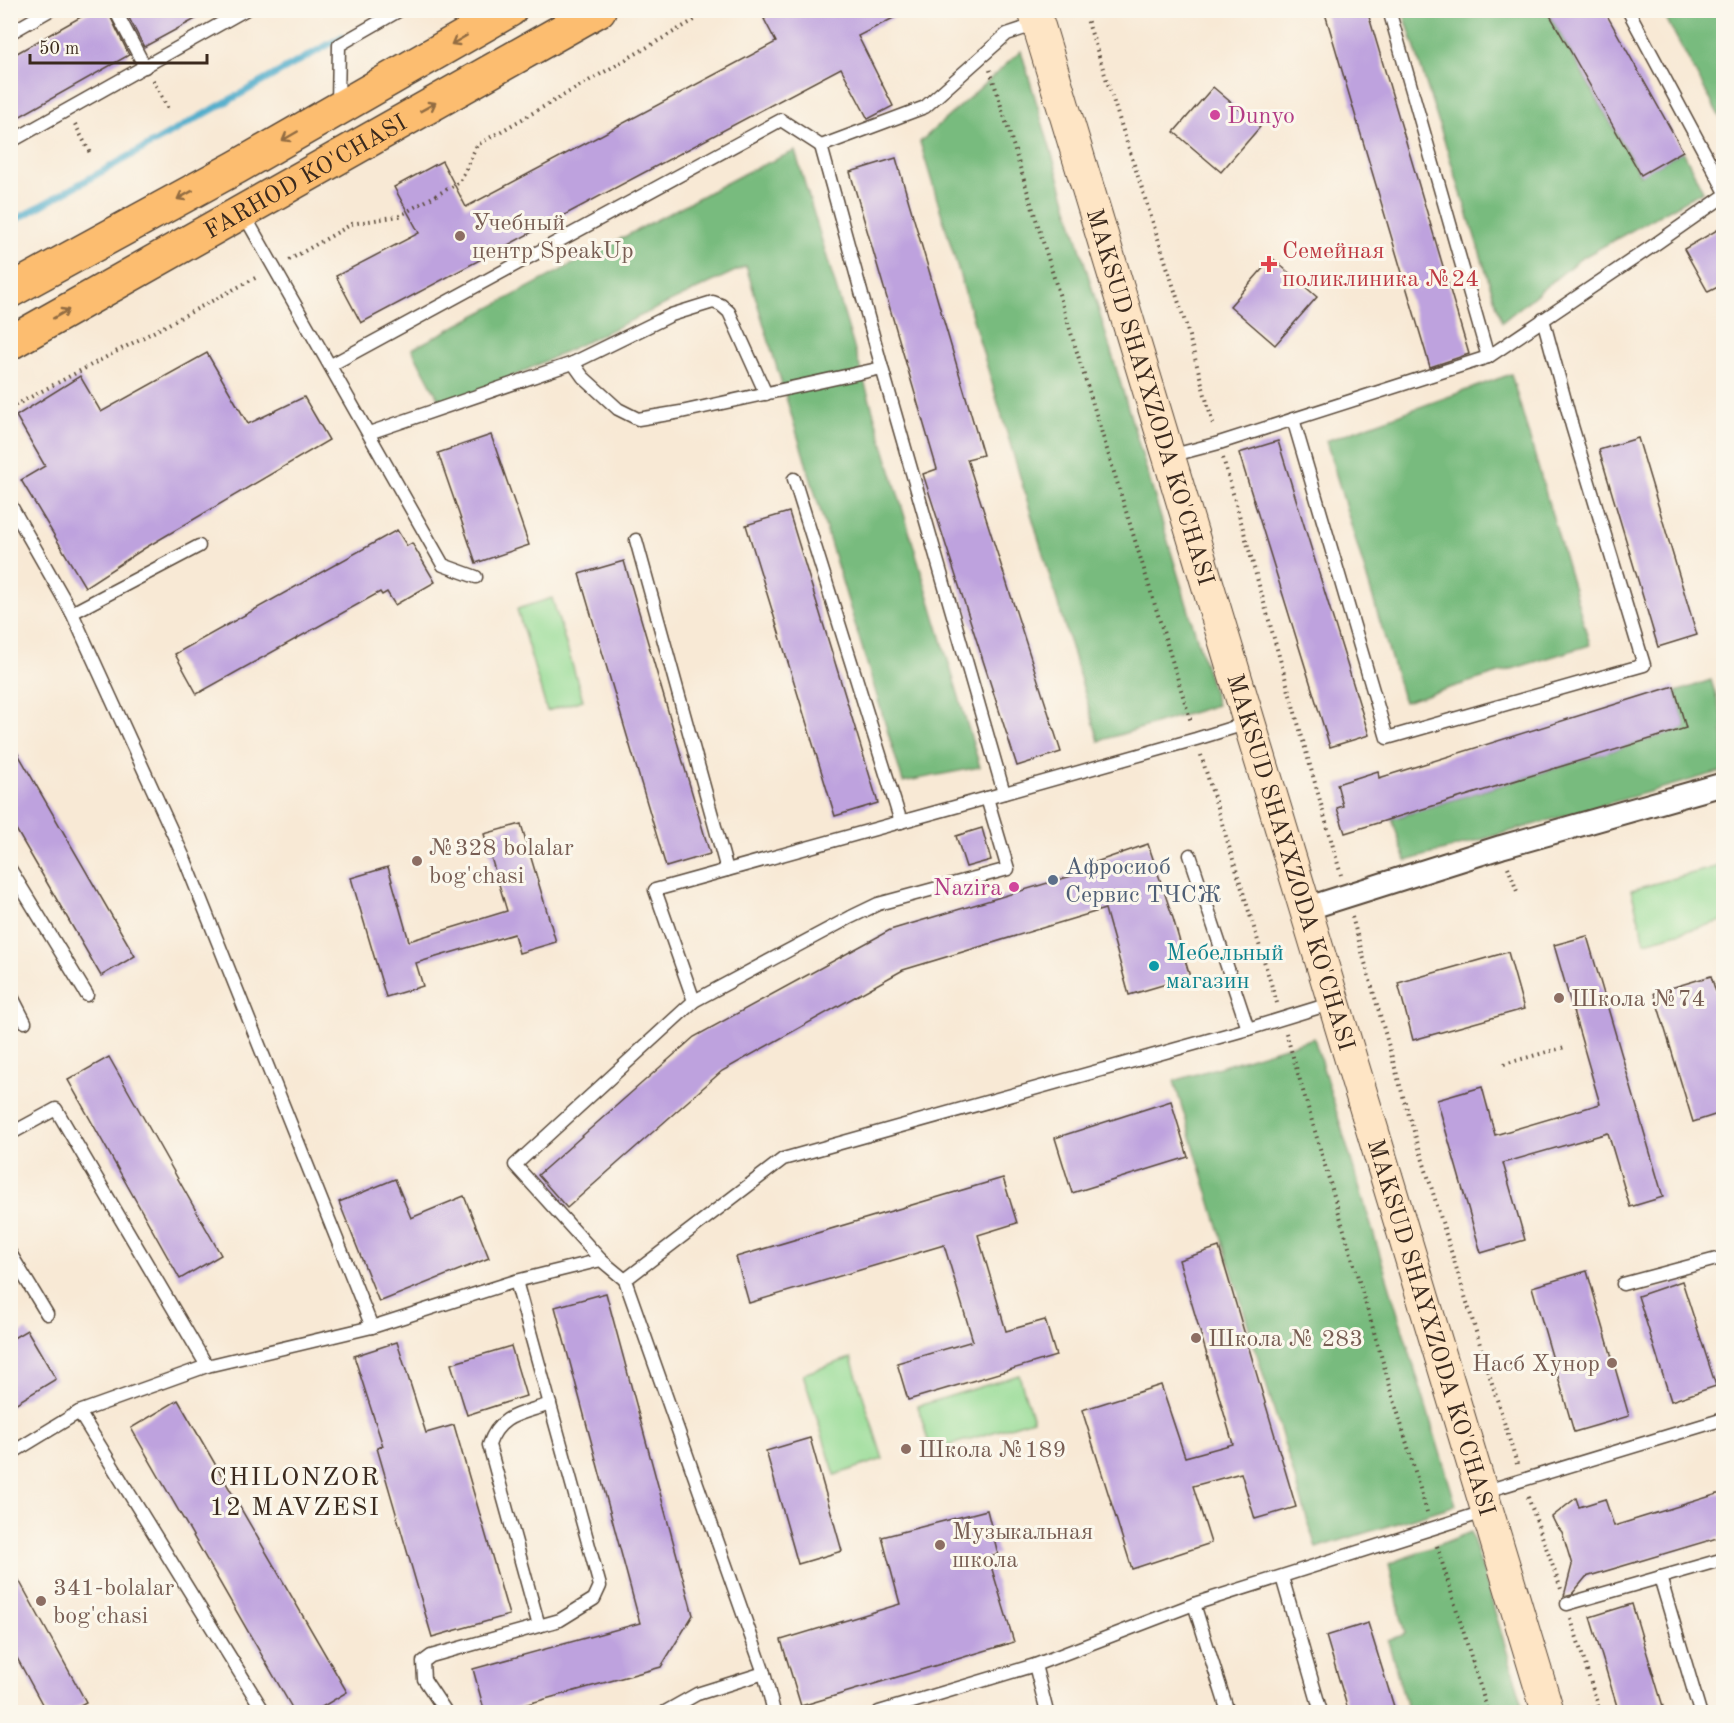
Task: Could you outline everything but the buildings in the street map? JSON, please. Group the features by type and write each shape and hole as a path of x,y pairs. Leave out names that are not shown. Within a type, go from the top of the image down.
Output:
{"main road":[{"name":"FARHOD KO'CHASI","path":"10,291 338,109 510,10"},
{"name":"FARHOD KO'CHASI","path":"10,343 599,10"}],"street":[{"name":"MAKSUD SHAYXZODA KO'CHASI","path":"1036,17 1548,1713"},
{"path":"1305,909 1501,847 1724,784"}],"lane":[{"path":"10,33 50,10"},
{"path":"115,10 146,67"},
{"path":"10,142 245,10"},
{"path":"338,109 339,45 400,10"},
{"path":"1389,10 1488,357"},
{"path":"1628,10 1724,189"},
{"path":"821,146 925,107 1007,34 1036,17"},
{"path":"331,365 781,120 821,146 1004,793"},
{"path":"1168,456 1219,443 1488,357 1724,196"},
{"path":"243,212 443,565 476,577"},
{"path":"369,433 573,363 671,315 713,302 722,305 729,312 766,394"},
{"path":"1293,419 1387,738 1644,665 1572,426 1543,319"},
{"path":"573,363 583,377 618,409 638,419 681,412 882,368"},
{"path":"795,479 901,822"},
{"path":"10,504 72,613 185,860 372,1327"},
{"path":"636,540 727,870"},
{"path":"72,613 199,546"},
{"path":"694,1001 655,890 1196,739 1249,722"},
{"path":"774,1713 764,1673 625,1280 601,1260 514,1165 694,1001 851,916 878,904 1008,869 987,798"},
{"path":"1190,855 1248,1029"},
{"path":"10,869 87,995"},
{"path":"10,993 25,1022"},
{"path":"625,1280 783,1160 1248,1029 1334,1002"},
{"path":"10,1134 56,1109 207,1366"},
{"path":"10,1252 47,1314"},
{"path":"1623,1284 1721,1257 1724,1271"},
{"path":"10,1454 79,1412 207,1366 372,1327 516,1281 601,1260"},
{"path":"443,1712 424,1679 423,1662 431,1656 560,1620 594,1599 600,1586 516,1281"},
{"path":"539,1626 489,1445 502,1421 550,1404"},
{"path":"79,1412 264,1713"},
{"path":"879,1713 1035,1665 1194,1604 1431,1528 1522,1481 1724,1419"},
{"path":"1567,1604 1724,1559"},
{"path":"1282,1577 1321,1713"},
{"path":"1660,1577 1700,1713"},
{"path":"1194,1604 1228,1713"},
{"path":"1035,1665 1047,1713"},
{"path":"665,1713 697,1694 764,1673"}],"path":[{"path":"10,408 275,268 352,224 399,216 460,182 477,146 712,10"},
{"path":"1084,10 1186,325 1403,1096 1522,1481 1567,1604 1600,1713"},
{"path":"986,54 1282,1018 1431,1528 1488,1713"},
{"path":"146,67 168,109"},
{"path":"68,110 90,153"},
{"path":"1504,1064 1565,1047"}],"green space":[{"path":"1403,11 1547,11 1640,175 1683,151 1703,191 1580,259 1502,322"},
{"path":"1662,11 1723,11 1723,123"},
{"path":"1021,51 1217,705 1099,741 920,142"},
{"path":"795,151 980,767 903,782 746,266 444,409 412,349 747,172"},
{"path":"1511,374 1590,645 1404,702 1326,441"},
{"path":"552,598 583,700 547,711 517,609"},
{"path":"1711,680 1723,719 1723,771 1406,861 1392,819 1686,728 1676,692"},
{"path":"1723,865 1723,921 1645,942 1631,890"},
{"path":"1314,1038 1456,1505 1316,1548 1174,1081"},
{"path":"851,1358 883,1459 835,1475 803,1374"},
{"path":"1019,1375 1033,1420 931,1451 918,1406"},
{"path":"1471,1532 1525,1712 1408,1712 1388,1641 1405,1634 1389,1564"}],"waterway":[{"path":"10,223 342,37"}],"place":[{"name":"Dunyo","path":"1215,115"},
{"name":"Учебный центр SpeakUp","path":"460,236"},
{"name":"Семейная поликлиника №24","path":"1269,264"},
{"name":"№328 bolalar bog'chasi","path":"417,861"},
{"name":"Афросиоб Сервис ТЧСЖ","path":"1053,880"},
{"name":"Nazira","path":"1014,887"},
{"name":"Мебельный магазин","path":"1154,966"},
{"name":"Школа №74","path":"1559,998"},
{"name":"Школа № 283","path":"1196,1338"},
{"name":"Насб Хунор","path":"1612,1363"},
{"name":"Школа №189","path":"906,1449"},
{"name":"Музыкальная школа","path":"940,1545"},
{"name":"341-bolalar bog'chasi","path":"41,1601"}],"district":[{"name":"CHILONZOR 12 MAVZESI","path":"295,1491"}]}
